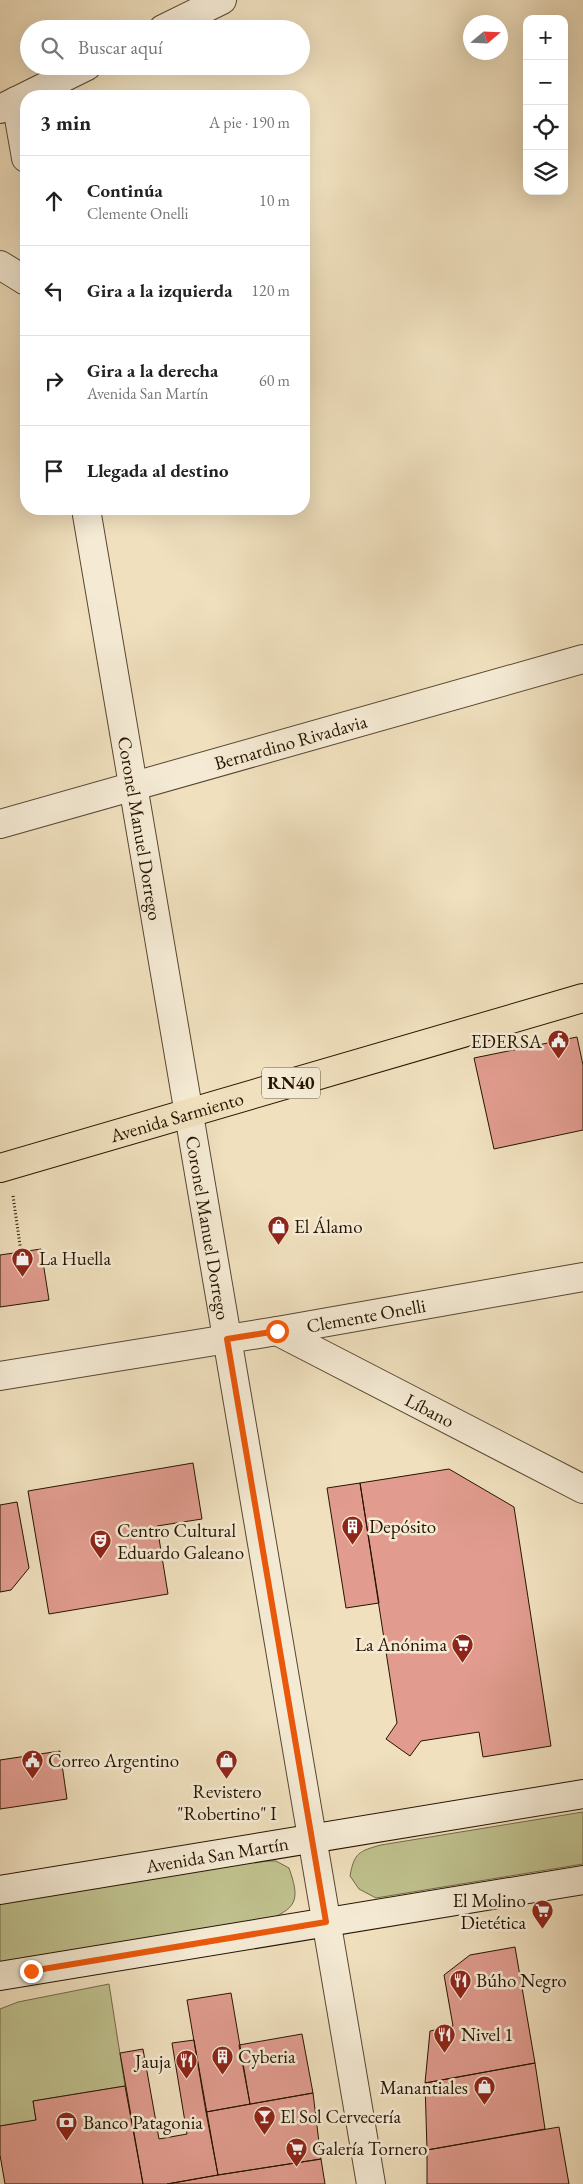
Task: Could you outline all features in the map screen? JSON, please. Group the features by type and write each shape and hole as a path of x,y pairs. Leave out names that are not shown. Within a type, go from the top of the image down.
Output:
{"highway":[{"name":"Avenida Sarmiento","path":"4,1167 583,998"}],"street":[{"path":"181,20 222,0"},
{"path":"38,90 69,75"},
{"path":"20,99 8,105 20,140"},
{"path":"0,265 20,277"},
{"name":"Coronel Manuel Dorrego","path":"87,515 370,2184"},
{"name":"Bernardino Rivadavia","path":"0,824 583,659"},
{"name":"Clemente Onelli","path":"0,1376 277,1331 583,1277"},
{"name":"Líbano","path":"277,1331 583,1489"},
{"name":"Avenida San Martín","path":"0,1890 583,1794"},
{"path":"0,1976 583,1880"}],"path":[{"path":"4,1167 21,1252"}],"green space":[{"path":"583,1812 583,1864 376,1898 359,1889 350,1876 353,1862 359,1854 367,1849 381,1845"},
{"path":"259,1861 276,1861 289,1868 294,1887 294,1900 291,1905 280,1915 270,1919 0,1964 0,1901"},
{"path":"109,1984 125,2086 33,2101 36,2120 0,2126 0,2009 18,2002"}],"building":[{"path":"577,1037 583,1065 583,1130 494,1149 474,1058"},
{"name":"La Huella","path":"41,1249 49,1300 0,1307 0,1255"},
{"name":"Centro Cultural Eduardo Galeano","path":"193,1463 202,1519 157,1526 168,1594 49,1614 28,1491"},
{"name":"La Anónima","path":"449,1469 514,1507 551,1746 483,1757 479,1732 421,1741 410,1756 386,1739 397,1723 360,1483"},
{"name":"Depósito","path":"360,1483 379,1603 346,1608 327,1488"},
{"path":"17,1502 29,1568 11,1590 0,1592 0,1505"},
{"name":"Correo Argentino","path":"60,1751 67,1799 0,1809 0,1760"},
{"path":"515,1947 535,2063 425,2083 430,2031 453,2026 444,1975 470,1955"},
{"name":"Cyberia","path":"231,1993 250,2104 206,2112 187,2000"},
{"path":"302,2034 313,2093 250,2104 239,2045"},
{"path":"194,2040 218,2175 167,2184 143,2184 120,2053 143,2049 159,2139 187,2134 172,2043"},
{"name":"Manantiales","path":"535,2063 545,2129 427,2150 425,2083"},
{"name":"Banco Patagonia","path":"125,2086 143,2184 5,2184 0,2155 0,2126 36,2120 33,2101"},
{"name":"El Sol Cervecería","path":"313,2093 321,2159 218,2175 206,2112"},
{"path":"559,2127 569,2184 427,2184 427,2150"},
{"name":"Galería Tornero","path":"321,2159 325,2184 167,2184 218,2175"}],"place":[{"name":"EDERSA","path":"558,1060"},
{"name":"El Álamo","path":"278,1245"},
{"name":"La Huella","path":"23,1277"},
{"name":"Depósito","path":"353,1545"},
{"name":"Centro Cultural Eduardo Galeano","path":"101,1560"},
{"name":"La Anónima","path":"463,1663"},
{"name":"Correo Argentino","path":"32,1779"},
{"name":"Revistero \"Robertino\" I","path":"227,1779"},
{"name":"El Molino Dietética","path":"542,1930"},
{"name":"Búho Negro","path":"460,1999"},
{"name":"Nivel 1","path":"445,2053"},
{"name":"Cyberia","path":"222,2075"},
{"name":"Jauja","path":"187,2080"},
{"name":"Manantiales","path":"484,2106"},
{"name":"El Sol Cervecería","path":"264,2135"},
{"name":"Banco Patagonia","path":"67,2141"},
{"name":"Galería Tornero","path":"296,2167"}],"route":[{"path":"31,1971 326,1922 227,1339 277,1331"}]}
